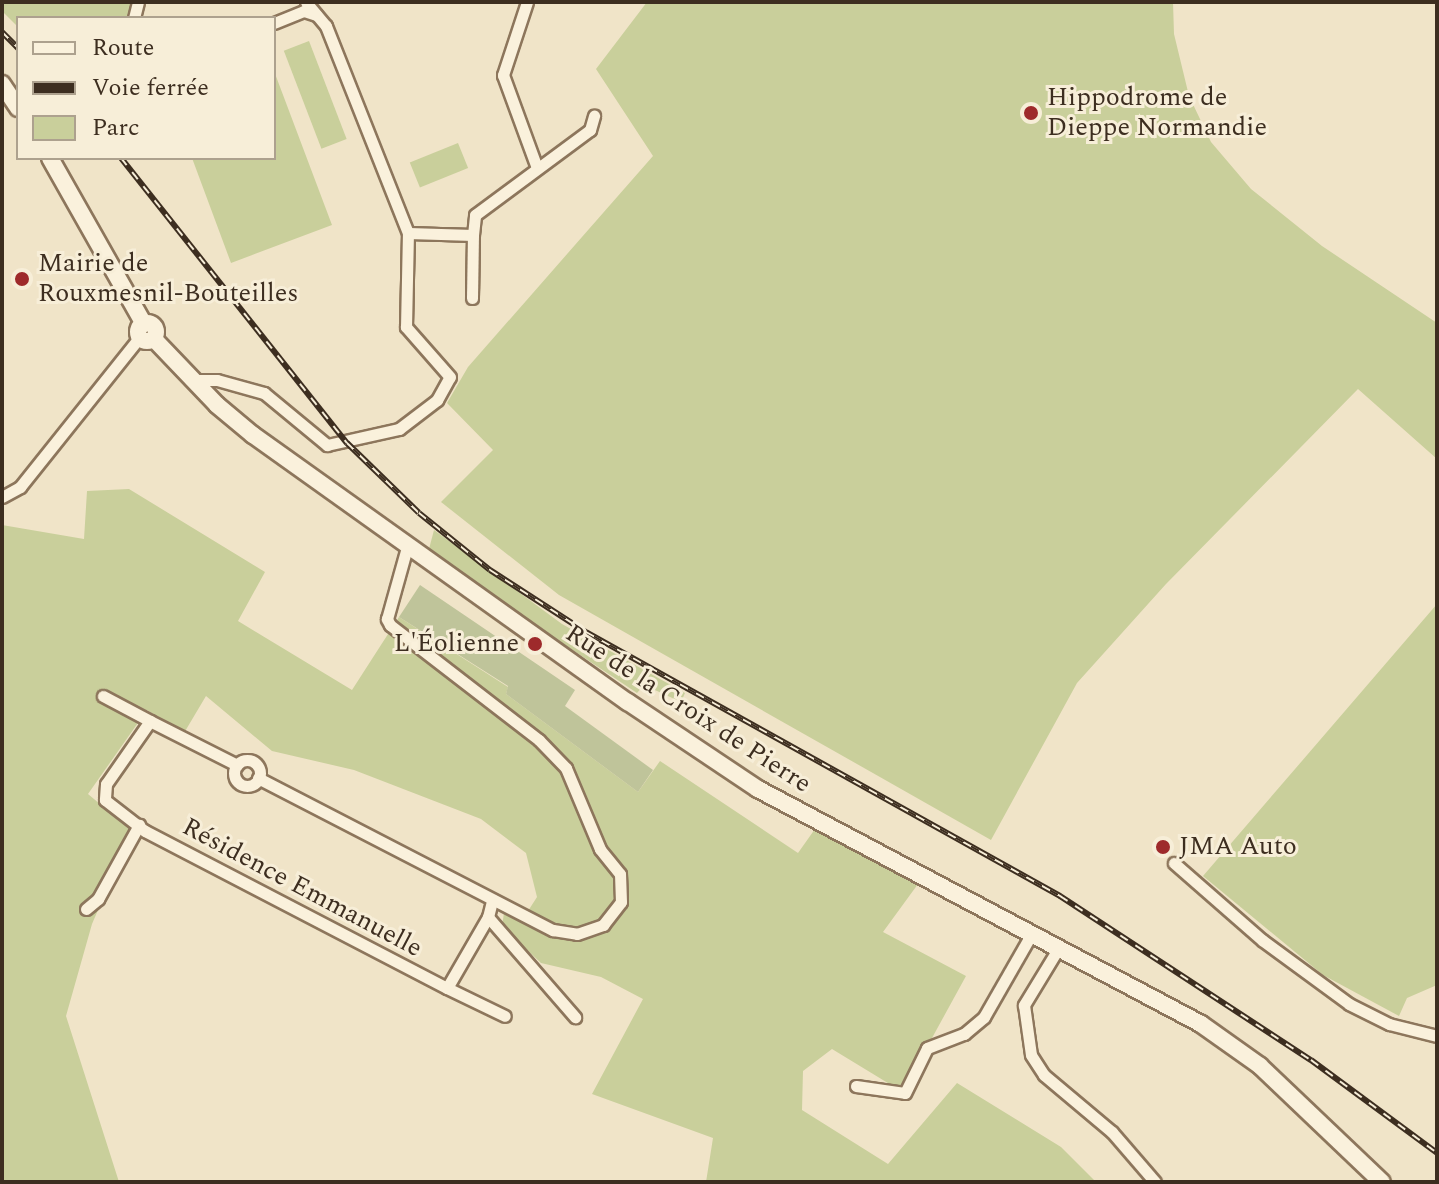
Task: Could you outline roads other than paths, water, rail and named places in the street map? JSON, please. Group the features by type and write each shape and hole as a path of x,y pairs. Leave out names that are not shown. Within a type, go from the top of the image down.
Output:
{"main road":[{"path":"2,84 16,105"},
{"name":"Rue de la Croix de Pierre","path":"51,160 146,333 191,380 253,435 758,789 1201,1024 1236,1049 1313,1114 1382,1182"}],"street":[{"path":"191,380 217,380 264,393 327,445 391,434 437,400 450,377 406,327 408,233 320,17 306,2"},
{"path":"527,2 503,75 536,165"},
{"path":"276,22 304,11 320,17"},
{"path":"472,298 475,215 536,165 590,130 594,116"},
{"path":"408,233 473,235"},
{"path":"2,497 20,487 146,333"},
{"path":"103,696 237,765 252,761 258,778 553,930 577,934 603,925 621,902 620,874 586,823 566,768 539,740 390,625 387,619 408,544"},
{"name":"Résidence Emmanuelle","path":"150,721 104,789 111,809 505,1016"},
{"path":"237,765 234,777 240,785 250,786 258,778"},
{"path":"86,909 98,899 139,825"},
{"path":"1174,863 1262,940 1349,1004 1389,1024 1437,1036"},
{"path":"447,988 488,917 492,901"},
{"path":"488,917 575,1017"},
{"path":"856,1086 905,1093 927,1048 964,1034 984,1017 1031,935"},
{"path":"1058,949 1024,1005 1031,1055 1044,1075 1112,1132 1155,1182"}],"railway":[{"path":"2,32 16,46"},
{"path":"123,160 347,443 419,513 490,570 586,632 1060,896 1311,1060 1437,1153"}],"place":[{"name":"Hippodrome de Dieppe Normandie","path":"1031,113"},
{"name":"Mairie de Rouxmesnil-Bouteilles","path":"22,279"},
{"name":"L'Éolienne","path":"535,644"},
{"name":"JMA Auto","path":"1163,847"}]}
